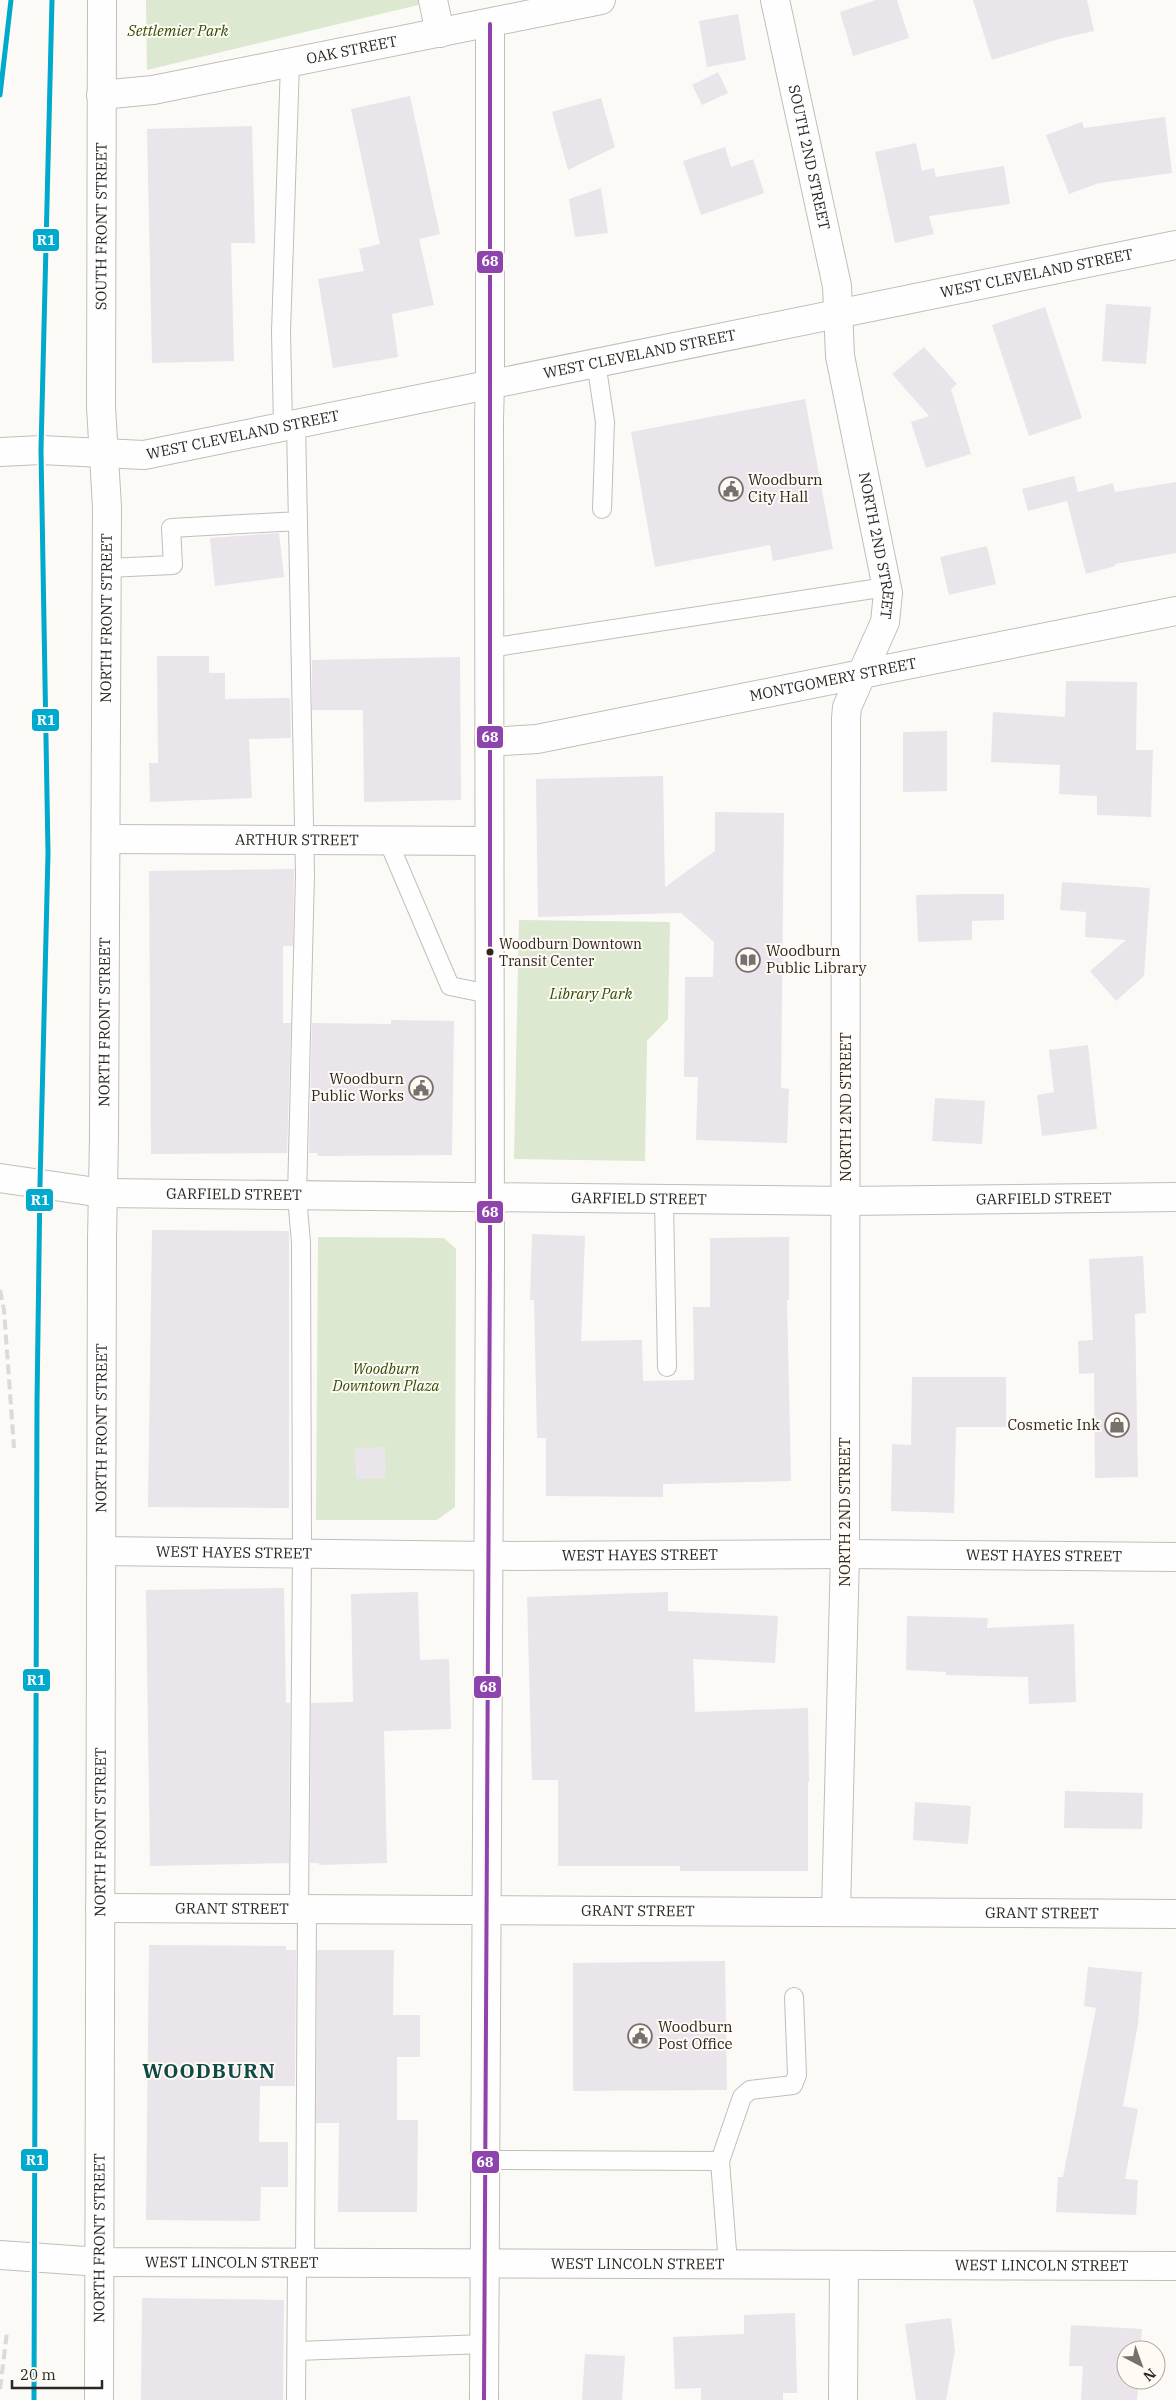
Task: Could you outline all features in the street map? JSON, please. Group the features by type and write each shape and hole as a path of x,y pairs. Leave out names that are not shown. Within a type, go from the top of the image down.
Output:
{"street":[{"name":"SOUTH FRONT STREET","path":"102,0 101,414 103,454"},
{"path":"433,0 440,33"},
{"name":"OAK STREET","path":"101,95 153,90 490,24 602,0"},
{"name":"SOUTH 2ND STREET","path":"775,0 837,286 837,315"},
{"path":"484,2400 488,1910 490,1198 490,24"},
{"name":"WEST CLEVELAND STREET","path":"0,452 41,450 144,455 490,383 837,315 1176,245"},
{"name":"NORTH 2ND STREET","path":"836,1912 845,1554 846,718 847,707 885,622 888,605 886,586 840,356 837,315"},
{"name":"NORTH FRONT STREET","path":"98,2400 108,507 103,454"},
{"name":"MONTGOMERY STREET","path":"489,742 537,739 1176,611"},
{"name":"ARTHUR STREET","path":"106,839 489,841"},
{"name":"GARFIELD STREET","path":"0,1178 103,1194 846,1201 1176,1197"},
{"name":"WEST HAYES STREET","path":"102,1551 488,1556 845,1554 1176,1557"},
{"name":"GRANT STREET","path":"100,1908 1176,1914"},
{"name":"WEST LINCOLN STREET","path":"0,2255 100,2262 1176,2266"},
{"path":"843,2400 844,2265"}],"lane":[{"path":"290,63 281,332 298,521 304,874 297,1196 301,1243 303,1909 301,2263 296,2400"},
{"path":"596,362 605,422 602,509"},
{"path":"107,568 173,565 171,528 298,521"},
{"path":"489,648 886,586"},
{"path":"388,841 450,986 489,994"},
{"path":"664,1200 667,1367"},
{"path":"728,2264 720,2161 742,2097 750,2090 793,2085 797,2075 794,1997"},
{"path":"486,2160 720,2161"},
{"path":"297,2351 484,2344"}],"green space":[{"name":"Settlemier Park","path":"146,0 439,0 147,70"},
{"name":"Library Park","path":"519,920 670,922 668,1019 647,1041 645,1161 514,1159"},
{"name":"Woodburn Downtown Plaza","path":"318,1237 444,1238 456,1249 455,1507 437,1520 316,1520"}],"building":[{"path":"876,0 897,0 909,38 853,56 840,12"},
{"path":"973,0 1087,0 1094,31 1062,38 992,60"},
{"path":"738,14 746,60 707,67 699,21"},
{"path":"718,72 728,93 702,105 692,85"},
{"path":"410,96 440,234 419,239 434,305 392,314 398,357 333,368 318,279 364,271 359,249 380,244 351,109"},
{"path":"601,98 615,147 568,170 552,112"},
{"path":"1165,117 1172,173 1099,183 1069,194 1046,135 1082,122 1084,128"},
{"path":"252,126 255,243 231,243 234,361 152,363 147,129"},
{"path":"916,143 922,171 934,168 936,177 1004,166 1010,204 929,216 934,234 895,243 875,152"},
{"path":"725,147 731,167 753,159 764,193 701,215 683,161"},
{"path":"601,188 608,233 575,237 569,199"},
{"path":"1106,304 1151,307 1146,364 1102,361"},
{"path":"1045,307 1082,418 1029,436 992,325"},
{"path":"924,347 957,384 951,389 971,454 926,468 911,422 929,416 892,374"},
{"name":"Woodburn City Hall","path":"805,399 833,549 773,561 770,545 655,567 631,432"},
{"path":"1074,476 1078,492 1113,483 1115,492 1176,482 1176,553 1115,564 1115,566 1086,574 1067,501 1028,511 1022,489"},
{"path":"279,533 284,577 215,586 210,538"},
{"path":"987,546 996,584 949,595 940,557"},
{"path":"157,656 209,656 209,673 225,673 225,699 290,698 291,738 249,739 252,798 150,802 149,763 158,763"},
{"path":"460,657 461,800 364,802 363,710 312,710 312,660"},
{"path":"1066,681 1137,682 1136,750 1153,750 1151,817 1097,815 1097,796 1059,794 1060,765 991,762 993,712 1065,717"},
{"path":"947,731 947,791 903,792 903,732"},
{"path":"663,776 665,887 715,851 715,812 784,813 781,1088 789,1089 787,1143 696,1140 698,1077 684,1077 685,977 713,977 714,942 681,913 538,917 536,779"},
{"path":"294,869 293,946 283,946 283,1023 291,1023 287,1153 151,1154 149,871"},
{"path":"1062,882 1150,888 1144,976 1116,1001 1090,971 1126,940 1085,937 1086,912 1060,910"},
{"path":"1004,894 1004,920 972,921 972,940 918,942 916,895"},
{"path":"391,1020 454,1021 452,1155 317,1156 317,1153 309,1153 312,1023 391,1024"},
{"path":"1088,1045 1097,1129 1042,1136 1037,1095 1054,1092 1049,1050"},
{"path":"935,1098 985,1101 982,1144 932,1141"},
{"path":"152,1230 289,1231 289,1508 148,1507"},
{"path":"532,1234 585,1236 581,1341 642,1340 643,1381 694,1380 693,1307 710,1307 710,1238 789,1237 789,1300 787,1300 791,1481 663,1484 663,1497 546,1496 546,1438 537,1438 534,1300 530,1300"},
{"path":"1143,1256 1146,1313 1135,1314 1138,1477 1095,1478 1094,1373 1079,1374 1078,1341 1093,1340 1089,1259"},
{"path":"912,1377 1006,1377 1006,1427 956,1427 954,1513 891,1511 892,1444 911,1445"},
{"path":"385,1447 386,1478 356,1479 355,1448"},
{"path":"284,1588 286,1703 290,1703 289,1863 150,1866 146,1590"},
{"path":"418,1592 420,1660 449,1659 451,1729 384,1731 387,1863 319,1865 319,1863 310,1863 311,1703 353,1702 351,1594"},
{"path":"668,1592 668,1611 778,1616 775,1663 693,1659 695,1712 808,1708 808,1871 680,1871 680,1866 558,1866 558,1780 532,1780 527,1597"},
{"path":"907,1616 988,1618 987,1628 1074,1624 1076,1702 1029,1704 1028,1677 946,1675 946,1672 906,1670"},
{"path":"1065,1791 1143,1793 1142,1829 1064,1828"},
{"path":"915,1802 971,1806 968,1844 913,1840"},
{"path":"149,1945 286,1946 286,1950 296,1950 295,2086 260,2086 259,2142 288,2142 288,2187 261,2187 260,2221 146,2220"},
{"path":"317,1950 394,1950 393,2015 420,2015 420,2057 397,2057 397,2120 418,2120 417,2212 338,2212 339,2123 316,2123"},
{"name":"Woodburn Post Office","path":"725,1961 727,2090 573,2091 573,1963"},
{"path":"1088,1967 1142,1972 1138,2024 1123,2106 1138,2109 1125,2179 1138,2180 1136,2215 1056,2212 1058,2177 1063,2177 1096,2008 1084,2006"},
{"path":"142,2298 284,2300 283,2400 141,2400"},
{"path":"795,2313 797,2393 783,2393 783,2400 701,2400 701,2388 675,2389 673,2337 744,2334 744,2315"},
{"path":"951,2318 955,2351 946,2400 916,2400 905,2324"},
{"path":"1071,2325 1142,2329 1141,2340 1116,2340 1116,2390 1138,2390 1137,2400 1081,2400 1083,2366 1069,2366"},
{"path":"585,2354 625,2356 622,2400 582,2400"}],"railway":[{"path":"0,95 11,0"},
{"path":"0,1290 4,1310 14,1448"},
{"path":"0,2389 7,2332"}],"transit line":[{"name":"R1","path":"0,95 11,0"},
{"name":"R1","path":"34,2400 37,1403 48,853 41,450 52,0"},
{"name":"68","path":"484,2400 490,1260 490,24"}],"place":[{"name":"Woodburn City Hall","path":"731,489"},
{"name":"Woodburn Downtown Transit Center","path":"490,952"},
{"name":"Woodburn Public Library","path":"748,960"},
{"name":"Woodburn Public Works","path":"421,1088"},
{"name":"Cosmetic Ink","path":"1117,1425"},
{"name":"Woodburn Post Office","path":"640,2036"}],"district":[{"name":"WOODBURN","path":"209,2071"}]}
